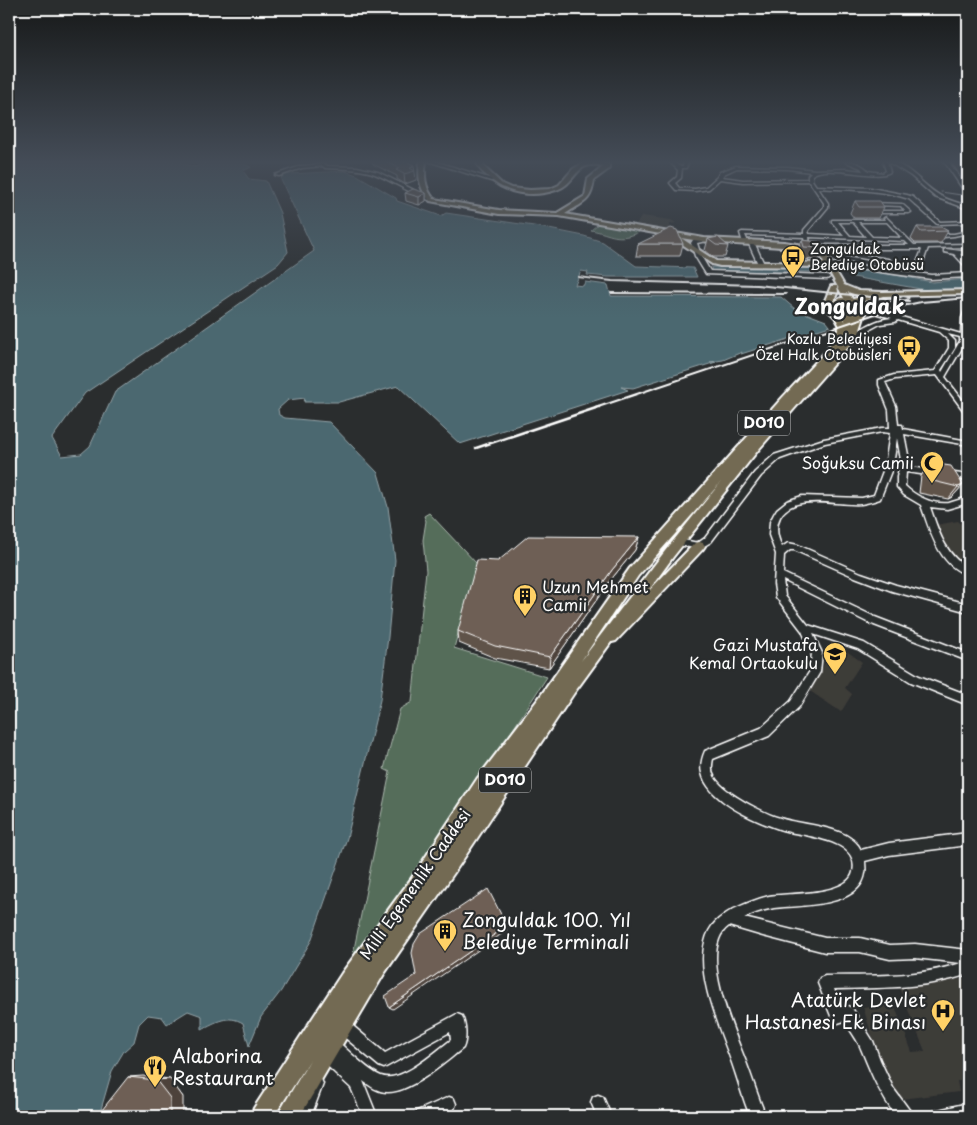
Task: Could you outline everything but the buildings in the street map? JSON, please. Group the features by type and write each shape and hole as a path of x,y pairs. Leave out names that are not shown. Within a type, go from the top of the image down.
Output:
{"highway":[{"path":"838,307 851,300 883,294 968,293"},
{"path":"838,307 853,315 873,302 968,293"},
{"path":"851,300 863,310"},
{"name":"Milli Egemenlik Caddesi","path":"262,1116 333,1015 377,967 448,867 508,776 669,543 685,516 832,348 844,337 850,328 849,319 838,307"},
{"name":"Milli Egemenlik Caddesi","path":"288,1116 327,1046 336,992 405,895 416,885 483,785 544,703 634,572 669,543 854,336 863,310"}],"main road":[{"path":"530,214 560,215 613,223 704,240 808,246 819,251 825,265 827,277 851,300"},
{"path":"670,235 685,241 717,263 825,265 837,279 838,307"},
{"path":"838,287 858,293 883,294"},
{"path":"832,348 844,326 838,316 827,305 838,287"},
{"path":"669,543 684,554 698,547"},
{"path":"590,659 632,618 698,547"}],"street":[{"path":"821,214 806,231 808,246 885,246 956,249 968,247"},
{"path":"882,214 913,247"},
{"path":"928,214 939,223 968,222"},
{"path":"848,237 834,221 889,221"},
{"path":"854,221 870,238"},
{"path":"929,236 954,235 968,232"},
{"path":"761,264 742,233 806,237 905,238 912,236"},
{"path":"704,240 694,242 706,271 712,274 827,277"},
{"path":"885,246 888,261 886,271"},
{"path":"919,265 925,250 922,247"},
{"path":"956,249 968,254"},
{"path":"956,249 968,266"},
{"path":"819,251 888,261"},
{"path":"703,265 717,263"},
{"path":"825,265 851,266 931,277 968,275"},
{"path":"905,298 890,302 887,307 891,312 908,320"},
{"path":"863,310 908,320 962,336"},
{"path":"940,375 963,341 962,336 968,310"},
{"path":"854,336 878,321 908,320"},
{"path":"938,330 950,338 952,348"},
{"path":"962,336 938,370 968,412"},
{"path":"940,375 884,379 882,383 893,411 905,460 901,477 902,486 907,493 925,503 947,506 968,500"},
{"path":"758,1116 714,995 711,972 711,947 717,928 728,919 752,906 836,895 856,883 860,872 858,857 851,847 834,837 812,830 780,824 746,808 724,794 710,780 705,766 708,755 765,732 781,719 803,695 815,672 817,653 806,628 781,597 778,574 780,554 773,534 774,525 784,506 793,500 814,499 862,502 877,497 893,455 897,431"},
{"path":"698,547 708,540 758,474 777,457 824,442 859,434 897,431 968,443"},
{"path":"903,469 968,478"},
{"path":"925,503 934,530 948,558 968,572"},
{"path":"780,554 788,546 795,547 858,575 886,585 968,608"},
{"path":"778,574 872,620 968,657"},
{"path":"806,628 861,646 915,679 968,700"},
{"path":"858,857 889,849 968,839"},
{"path":"728,919 763,930 825,945 860,945 890,952 915,951 968,957"},
{"path":"905,1116 888,1093 860,1031 847,1013 838,1016 825,983 904,980 957,972 968,967"},
{"path":"327,1046 379,1083 389,1087 402,1083 458,1043 457,1021 384,1060 333,1015"},
{"path":"304,1116 327,1046"},
{"path":"327,1046 356,1084 370,1116"},
{"path":"422,1116 450,1104"},
{"path":"939,1116 968,1112"}],"shaded area":[{"path":"642,216 671,220 676,223 670,224 670,230 636,224"},
{"path":"958,521 968,531 968,564 951,558 936,525"},
{"name":"Gazi Mustafa Kemal Ortaokulu","path":"838,645 862,662 845,688 852,694 841,712 807,689"},
{"name":"Atatürk Devlet Hastanesi Ek Binası","path":"968,978 968,1081 957,1081 959,1092 892,1100 863,1007 894,1004 912,1052 925,1051 899,988"}],"green space":[{"path":"598,224 633,228 639,232 620,237 591,230"},
{"path":"429,513 477,564 454,648 547,677 491,763 351,964 390,772 384,769 400,709 412,702 426,571 423,540 426,521 424,516"}],"water":[{"path":"9,214 280,214 288,252 278,264 85,393 52,438 62,456 81,454 90,446 115,392 314,251 297,214 434,214 441,216 449,214 534,226 584,236 603,242 636,266 693,268 697,277 608,277 587,275 588,272 581,271 575,285 583,286 585,282 608,285 611,296 781,297 795,309 826,321 830,326 741,354 742,352 723,360 710,362 716,362 633,388 621,387 628,390 460,444 398,386 339,402 304,402 305,398 288,400 278,409 279,415 285,418 329,422 378,473 388,507 395,560 380,700 347,838 311,941 281,991 261,1017 249,1046 243,1023 238,1020 222,1020 202,1029 202,1016 188,1011 167,1024 162,1017 148,1015 139,1024 134,1042 124,1051 112,1071 99,1116 9,1116"},
{"path":"711,267 816,268 819,272 712,271"},
{"path":"847,269 869,270 932,282 968,279 968,289 932,291 853,277"}],"railway":[{"path":"578,277 612,281 757,285 909,301"},
{"path":"611,293 786,294"},
{"path":"595,408 893,308 921,302 968,298"},
{"path":"476,448 599,407"}],"place":[{"name":"Zonguldak Belediye Otobüsü","path":"793,278"},
{"name":"Kozlu Belediyesi Özel Halk Otobüsleri","path":"909,368"},
{"name":"Soğuksu Camii","path":"932,484"},
{"name":"Uzun Mehmet Camii","path":"525,617"},
{"name":"Gazi Mustafa Kemal Ortaokulu","path":"835,675"},
{"name":"Zonguldak 100. Yıl Belediye Terminali","path":"445,952"},
{"name":"Atatürk Devlet Hastanesi Ek Binası","path":"943,1032"},
{"name":"Alaborina Restaurant","path":"155,1088"}],"district":[{"name":"Zonguldak","path":"850,307"}]}
